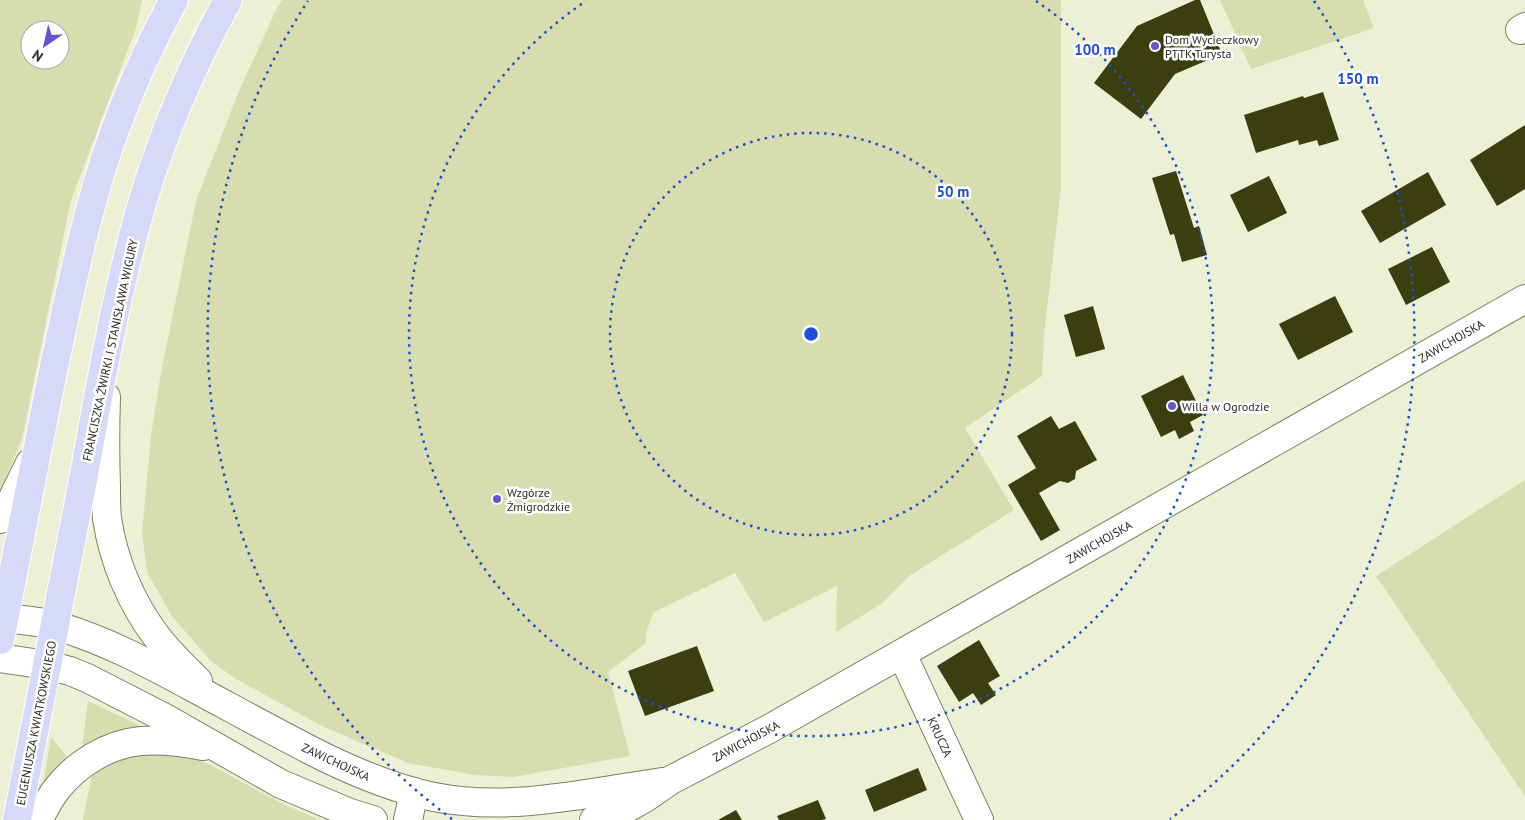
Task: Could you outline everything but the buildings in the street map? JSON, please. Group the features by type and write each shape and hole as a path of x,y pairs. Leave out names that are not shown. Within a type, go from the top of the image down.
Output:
{"main road":[{"path":"1,625 86,226 106,156 125,104 174,0"},
{"name":"FRANCISZKA ŻWIRKI I STANISŁAWA WIGURY","path":"55,625 106,354 130,248 153,170 168,128 192,71 228,0"},
{"name":"EUGENIUSZA KWIATKOWSKIEGO","path":"17,820 55,625"}],"street":[{"name":"ZAWICHOJSKA","path":"594,820 622,811 671,780 769,729 1525,299"},
{"path":"106,354 105,459 107,518 113,548 131,595 157,636 176,659 221,703"},
{"path":"0,519 10,504 38,448"},
{"name":"ZAWICHOJSKA","path":"1,625 55,625 100,642 141,660 330,760 382,782 435,797 508,802 552,799 671,780"},
{"name":"KRUCZA","path":"902,654 979,820"},
{"path":"0,658 47,665 106,687 281,784 332,806 373,820"},
{"path":"38,820 55,790 68,776 81,764 109,750 126,744 154,740 182,742 220,750"},
{"path":"408,820 414,792"}],"green space":[{"path":"0,0 142,0 136,28 71,200 22,439 0,491"},
{"path":"282,0 1061,0 1061,188 1044,335 1042,376 965,428 1014,510 909,576 881,604 836,632 837,586 764,622 735,573 654,612 646,632 646,643 608,672 630,756 513,777 475,775 408,763 322,726 236,679 211,661 171,615 147,572 142,532 151,436 161,373 196,201 239,91"},
{"path":"1220,0 1363,0 1374,28 1251,69"},
{"path":"1525,480 1525,796 1376,576"},
{"path":"88,701 143,727 82,748"},
{"path":"51,737 68,758 43,784"},
{"path":"174,752 211,765 281,803 320,820 83,820 92,773 109,761 142,754"}],"place":[{"name":"Dom Wycieczkowy PTTK Turysta","path":"1155,46"},
{"name":"Willa w Ogrodzie","path":"1172,406"},
{"name":"Wzgórze Żmigrodzkie","path":"497,499"}]}
